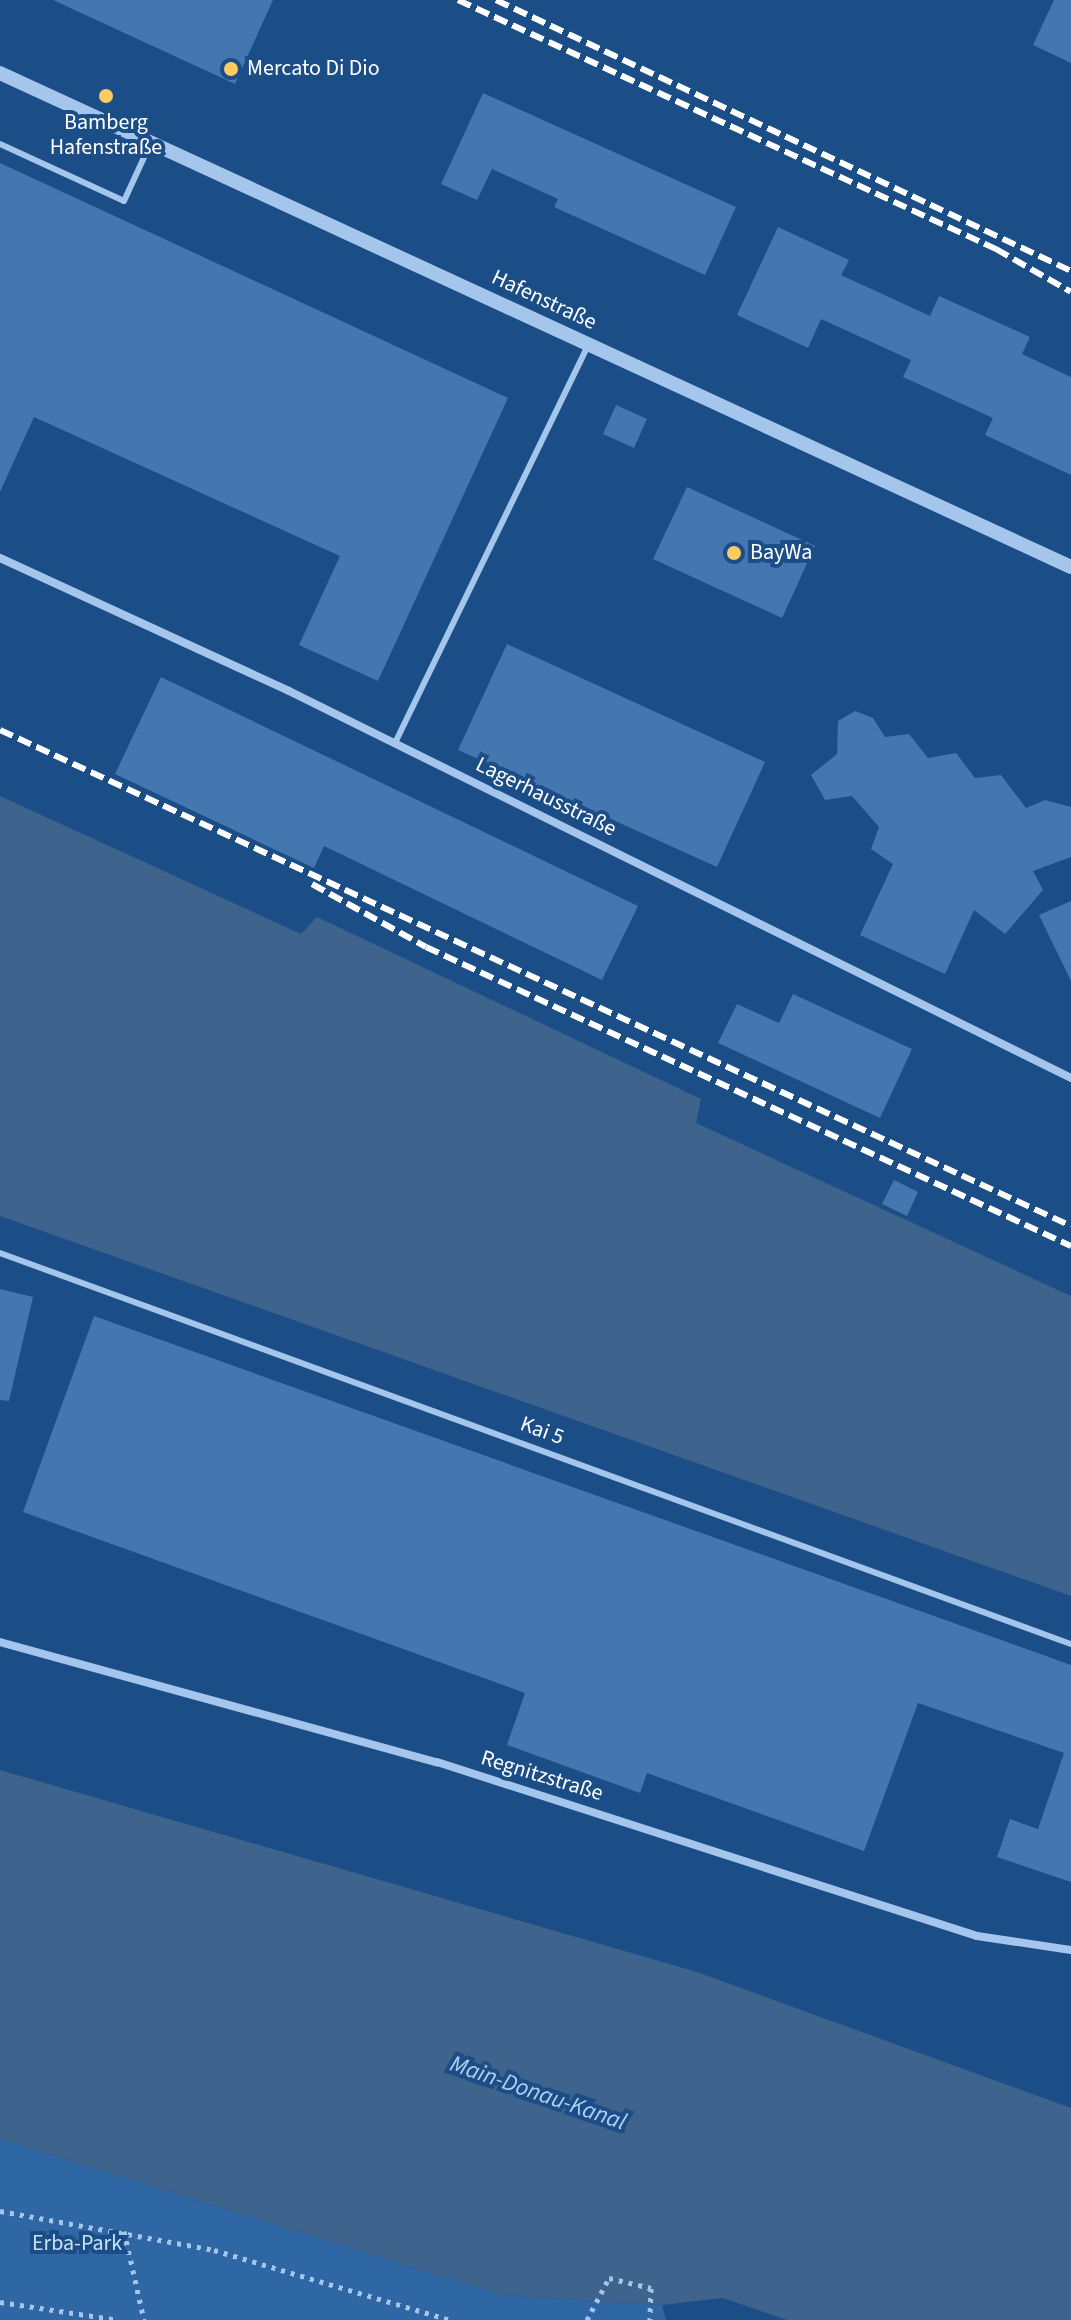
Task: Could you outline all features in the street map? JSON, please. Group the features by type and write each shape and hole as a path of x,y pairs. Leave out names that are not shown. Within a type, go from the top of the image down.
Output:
{"street":[{"name":"Hafenstraße","path":"0,73 1071,567"},
{"name":"Lagerhausstraße","path":"0,558 395,743 1071,1078"},
{"name":"Regnitzstraße","path":"0,1642 437,1762 977,1936 1071,1950"}],"lane":[{"path":"0,144 124,201 151,142"},
{"path":"395,743 588,345"},
{"name":"Kai 5","path":"0,1253 1071,1644"}],"path":[{"path":"0,2211 124,2231 450,2320"},
{"path":"124,2231 144,2320"},
{"path":"587,2320 609,2278 651,2288 650,2320"},
{"path":"0,2302 119,2320"}],"green space":[{"name":"Erba-Park","path":"0,2139 502,2295 662,2305 666,2320 0,2320"}],"water":[{"path":"0,796 301,934 317,917 701,1099 696,1123 1071,1296 1071,1596 0,1216"},
{"name":"Main-Donau-Kanal","path":"0,1770 697,1972 1071,2108 1071,2320 787,2320 723,2298 662,2305 502,2295 0,2139"}],"building":[{"path":"53,0 273,0 235,84"},
{"path":"1054,0 1071,0 1071,63 1033,45"},
{"path":"483,93 736,207 705,275 554,207 558,199 492,169 477,200 441,184"},
{"path":"0,163 508,398 378,681 299,645 340,556 34,417 0,492"},
{"path":"778,227 849,260 841,275 930,316 939,296 1030,337 1022,354 1071,377 1071,475 985,435 993,418 903,377 911,360 821,319 808,348 737,315"},
{"path":"616,405 647,419 634,448 603,434"},
{"name":"BayWa","path":"687,487 815,546 782,618 653,559"},
{"path":"507,644 765,762 717,867 458,750"},
{"path":"161,677 638,906 602,980 324,846 314,868 115,774"},
{"path":"855,711 873,718 885,737 909,734 928,758 956,753 975,778 1001,775 1026,808 1045,800 1071,807 1071,857 1033,871 1043,890 1005,934 974,910 945,974 860,935 893,864 871,849 879,827 852,796 825,800 811,775 837,754 838,721"},
{"path":"1071,901 1071,981 1039,915"},
{"path":"793,994 912,1049 880,1118 718,1043 737,1004 779,1023"},
{"path":"894,1180 918,1192 907,1216 882,1204"},
{"path":"0,1289 33,1297 9,1401 0,1400"},
{"path":"94,1316 1071,1665 1071,1882 997,1857 1010,1819 1038,1829 1064,1753 918,1703 864,1851 647,1773 640,1793 507,1745 525,1693 23,1512"}],"railway":[{"path":"458,0 996,249 1071,292"},
{"path":"496,0 1071,271"},
{"path":"0,730 1071,1226"},
{"path":"312,884 426,947 1071,1246"}],"place":[{"name":"Mercato Di Dio","path":"231,69"},
{"name":"Bamberg Hafenstraße","path":"106,96"},
{"name":"BayWa","path":"734,553"}]}
